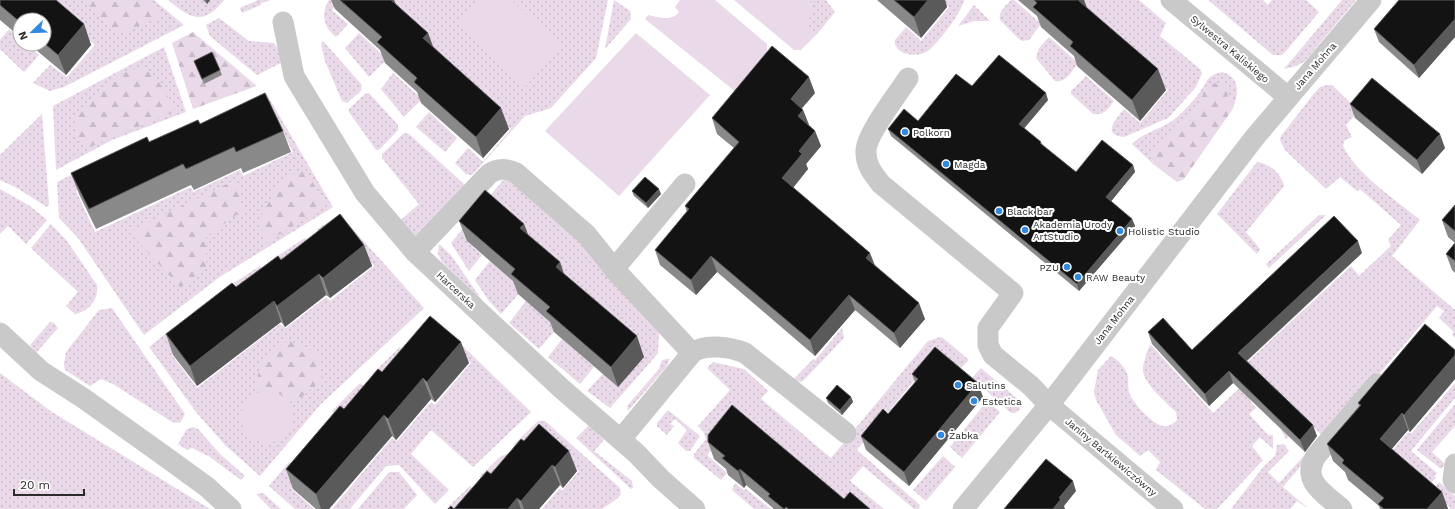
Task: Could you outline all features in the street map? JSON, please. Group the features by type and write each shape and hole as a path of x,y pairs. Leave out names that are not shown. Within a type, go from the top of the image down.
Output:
{"street":[{"name":"Sylwestra Kaliskiego","path":"1171,0 1288,97"},
{"name":"Jana Mohna","path":"963,509 1049,405 1200,207 1288,97 1371,0"},
{"name":"Harcerska","path":"283,22 294,76 365,193 415,252 562,389 636,453 661,479 695,509"},
{"name":"Janiny Bartkiewiczówny","path":"908,78 870,136 866,149 869,167 881,184 1013,294 988,328 988,345 993,355 1031,386 1049,405 1172,509"},
{"path":"415,252 489,174 498,170 507,169 516,173 587,235 614,269 692,353"},
{"path":"614,269 685,184"},
{"path":"0,334 41,371 83,398 163,455 207,487 231,509"},
{"path":"621,440 692,353 704,347 737,350 744,353 846,433"},
{"path":"1342,509 1315,485 1310,475 1312,462 1389,371"},
{"path":"1455,464 1453,480 1455,483"}],"green space":[{"path":"42,0 154,0 184,25 64,87 50,91 33,83 50,65 67,77 95,45"},
{"path":"83,0 147,0 164,16 118,34"},
{"path":"168,0 224,0 209,14 203,17 196,17 183,11"},
{"path":"258,0 271,0 261,3 261,5 242,13 240,8"},
{"path":"329,0 340,0 332,10 348,24 336,37 328,29 324,15 326,5"},
{"path":"387,0 608,0 596,58 551,108 525,116 472,175 466,174 455,163 468,148 483,162 511,129 434,58"},
{"path":"480,0 512,0 562,47 525,87 458,24"},
{"path":"614,0 630,11 631,19 605,49"},
{"path":"680,0 715,0 767,44 767,54 736,92 645,19 648,15 669,18 676,15 679,12 675,7"},
{"path":"734,0 809,0 812,12 807,25 811,31 818,33 801,50 794,50"},
{"path":"809,0 826,0 835,12 818,33 811,32 807,25 811,10"},
{"path":"941,0 964,0 959,12 938,41 926,52 916,55 908,54 899,50 895,45 895,40 906,27 921,41 949,7"},
{"path":"1011,0 1014,0 1041,24 1029,40 1022,41 1019,39 1000,20 1001,11"},
{"path":"1075,0 1139,0 1166,23 1160,36 1200,69 1202,73 1196,87 1168,118 1124,137 1117,136 1113,133 1112,126 1124,109 1140,123 1168,90 1097,25"},
{"path":"1208,0 1263,0 1268,5 1272,0 1306,0 1319,12 1282,55 1273,55"},
{"path":"1342,0 1356,0 1305,61 1297,66 1284,69"},
{"path":"974,5 990,21 974,21 958,26"},
{"path":"219,18 249,41 274,43 279,50 281,63 257,75 210,36 206,25"},
{"path":"9,29 12,32 12,52 35,52 39,55 24,72 0,49 0,40"},
{"path":"193,32 257,86 193,109 172,43"},
{"path":"359,33 387,59 369,77 345,48"},
{"path":"636,33 710,95 619,196 545,131"},
{"path":"1049,37 1078,63 1066,78 1059,81 1055,81 1036,58 1039,48"},
{"path":"323,41 362,85 361,91 347,103 342,101 325,61 321,44"},
{"path":"164,47 186,112 112,140 56,170 53,106"},
{"path":"145,66 165,90 175,111 88,148 76,135 74,116 115,76"},
{"path":"1222,72 1233,78 1237,87 1236,98 1232,110 1232,104 1205,87 1199,106 1186,121 1175,126 1151,156 1153,164 1132,144 1141,137 1175,119 1196,97 1209,78"},
{"path":"393,73 422,99 404,117 381,89"},
{"path":"1086,76 1114,101 1103,113 1093,114 1071,94 1071,91"},
{"path":"1213,83 1225,85 1228,92 1227,99 1232,103 1232,110 1184,179 1177,182 1153,164 1151,156 1162,140 1175,126 1186,121 1199,106 1205,87"},
{"path":"1332,85 1359,111 1346,125 1352,137 1345,140 1343,146 1349,157 1377,186 1420,220 1392,256 1455,310 1455,338 1452,335 1454,332 1439,318 1444,311 1437,306 1283,487 1309,509 1297,501 1290,509 1231,509 1264,466 1275,456 1277,445 1284,444 1289,451 1268,472 1279,483 1322,436 1312,425 1292,434 1286,439 1281,430 1297,414 1266,385 1250,401 1256,408 1249,414 1268,435 1273,435 1273,449 1260,437 1252,446 1263,460 1217,509 1205,509 1156,470 1160,462 1148,450 1140,456 1116,435 1096,400 1094,392 1098,370 1111,356 1123,366 1128,376 1129,392 1134,401 1148,417 1159,425 1163,426 1171,425 1177,420 1176,412 1156,393 1144,376 1143,366 1148,349 1151,345 1213,413 1246,382 1237,372 1351,266 1359,276 1391,246 1388,240 1401,225 1360,189 1357,191 1340,177 1326,189 1285,150 1280,140 1281,136 1316,91 1320,87"},
{"path":"266,93 333,207 221,276 144,335 78,238 59,218 57,182 87,167 94,184 76,191 95,232 191,187 193,192 240,170 243,176 293,152 273,112 255,119 247,101"},
{"path":"369,93 398,125 398,130 379,150 376,150 349,112 349,109 365,94"},
{"path":"429,112 457,138 445,152 416,127"},
{"path":"42,114 49,204 47,207 17,188 0,180 0,155"},
{"path":"404,133 409,134 465,185 414,245 396,224 419,204 382,158 382,154"},
{"path":"1257,162 1270,167 1278,173 1284,186 1246,232 1260,249 1257,254 1217,214"},
{"path":"304,167 326,206 265,243 259,219 280,183"},
{"path":"237,179 243,210 206,237 206,268 180,287 129,232"},
{"path":"504,179 510,182 581,240 659,332 658,353 610,408 587,391 603,374 644,357 467,242 482,255 469,271 451,243"},
{"path":"0,189 30,206 47,220 26,244 8,226 0,234"},
{"path":"340,215 424,308 320,405 260,476 225,445 196,412 149,347 174,327 186,342 172,355 197,388 280,324 286,328 326,297 330,301 374,266 347,233 331,246 317,229"},
{"path":"1319,215 1326,215 1269,268 1266,264"},
{"path":"51,224 67,241 97,285 96,296 92,304 80,313 75,314 66,306 78,292 31,248"},
{"path":"305,238 318,256 289,278 274,258"},
{"path":"439,244 451,255 486,306 442,262 438,254"},
{"path":"490,261 523,289 501,314 489,301 475,280"},
{"path":"260,266 272,283 244,304 229,286"},
{"path":"526,301 557,328 539,349 509,323"},
{"path":"112,308 185,414 180,423 172,422 113,384 101,379 90,386 65,370 64,364 66,352 99,310"},
{"path":"431,318 435,319 531,412 473,467 431,430 411,454 449,490 435,504 399,465 386,466 350,509 332,509 392,438 397,441 431,402 435,405 471,363 438,334"},
{"path":"50,322 54,323 58,328 36,353 30,345"},
{"path":"842,328 844,338 804,380 801,382 793,380 813,359 815,360"},
{"path":"940,337 969,360 959,370 937,353 857,450 920,505 919,509 914,509 863,466 850,481 884,509 858,509 738,420 707,455 727,473 721,480 694,458 694,454 706,439 703,431 698,426 730,390 707,368 713,362 744,369 768,391 761,399 831,458 928,341"},
{"path":"562,339 594,367 580,384 548,357"},
{"path":"288,340 320,354 322,380 297,401 277,407 254,394 260,365"},
{"path":"400,347 412,361 389,389 372,374"},
{"path":"670,359 667,366 628,411 627,406 659,369 662,360"},
{"path":"981,368 1020,401 1020,409 1015,413 1011,413 972,378"},
{"path":"0,373 52,412 210,509 0,509"},
{"path":"360,383 375,398 351,427 332,411"},
{"path":"1455,383 1455,398 1411,451 1437,473 1434,476 1436,478 1426,488 1389,455 1408,432 1411,434"},
{"path":"267,391 281,395 289,403 293,417 289,431 281,439 267,443 253,439 245,431 241,417 245,403 253,395"},
{"path":"987,401 1000,412 962,458 950,447"},
{"path":"1455,404 1455,426 1432,452 1445,464 1441,469 1417,450"},
{"path":"668,410 700,436 690,451 686,451 678,443 687,430 675,419 670,424 674,426 667,435 657,426 657,423"},
{"path":"538,421 545,421 620,488 621,494 617,499 602,509 542,509 560,488 562,491 579,471 547,443 514,447 514,444"},
{"path":"589,425 604,440 594,451 632,481 633,488 631,489 576,438"},
{"path":"193,427 198,429 220,454 245,476 241,480 210,457 192,448 187,450 178,444 187,429"},
{"path":"507,454 510,456 498,492 479,477 501,456"},
{"path":"943,456 955,467 926,501 913,490"},
{"path":"289,462 304,475 292,489 314,509 295,509 269,486"},
{"path":"389,472 399,472 417,495 404,509 358,509"},
{"path":"1439,482 1455,496 1455,509 1450,509 1450,507 1431,491"},
{"path":"735,483 744,490 746,489 771,509 754,509 732,490"},
{"path":"470,486 489,503 484,509 446,509"},
{"path":"263,493 281,509 271,509 256,494"}],"building":[{"path":"0,0 56,0 84,24 58,55 52,50 52,12 12,12 12,15 0,5"},
{"path":"340,0 391,0 428,33 423,38 501,108 476,137 414,82 417,78 377,42 382,37"},
{"path":"894,0 928,0 914,17"},
{"path":"1034,0 1080,0 1079,1 1158,69 1132,100 1070,46 1073,42 1033,7 1037,3"},
{"path":"1399,0 1455,0 1455,19 1414,65 1374,29"},
{"path":"772,46 809,77 791,99 803,110 798,116 815,131 799,151 802,154 782,178 870,253 866,258 919,303 894,333 849,295 810,340 711,256 691,280 655,250 689,209 685,206 739,142 712,118"},
{"path":"212,52 220,70 202,79 194,61"},
{"path":"999,55 1046,93 1019,124 1041,142 1040,143 1076,172 1102,140 1133,165 1106,197 1132,219 1077,284 888,129 904,109 918,121 956,74 972,86"},
{"path":"1372,78 1440,134 1417,160 1350,104"},
{"path":"265,93 283,131 236,152 234,147 186,169 183,164 89,209 71,173 147,137 149,142 198,120 200,124"},
{"path":"645,177 659,189 646,203 632,191"},
{"path":"485,190 524,224 520,228 560,262 556,267 637,336 611,367 546,311 550,307 511,274 515,269 459,221"},
{"path":"1455,205 1455,231 1442,220"},
{"path":"340,214 364,245 323,278 319,274 277,306 274,301 190,366 166,334 232,283 236,287 278,256 281,260"},
{"path":"1334,216 1358,241 1238,353 1313,425 1300,440 1229,371 1205,394 1148,332 1163,318 1192,350"},
{"path":"1455,243 1455,261 1446,254"},
{"path":"430,316 461,342 427,382 423,378 388,419 384,415 316,494 286,469 340,406 344,409 378,369 382,372"},
{"path":"1425,324 1455,350 1455,355 1404,415 1402,413 1380,439 1442,492 1427,509 1384,509 1378,504 1384,498 1342,463 1344,460 1327,444 1361,405 1358,403"},
{"path":"935,347 978,383 904,472 861,436 883,409 888,414 918,379 912,374"},
{"path":"837,385 851,397 840,410 826,398"},
{"path":"732,405 844,499 850,492 870,509 789,509 786,507 784,509 768,496 770,494 740,469 738,471 722,458 725,456 708,442 708,435"},
{"path":"539,424 569,451 555,467 552,465 521,501 517,498 508,509 454,509 487,471 491,474 521,439 524,441"},
{"path":"1046,459 1073,481 1059,498 1061,499 1053,509 1004,509"}],"place":[{"name":"Polkorn","path":"905,132"},
{"name":"Magda","path":"946,164"},
{"name":"Black bar","path":"999,211"},
{"name":"Akademia Urody ArtStudio","path":"1025,230"},
{"name":"Holistic Studio","path":"1120,231"},
{"name":"PZU","path":"1067,267"},
{"name":"RAW Beauty","path":"1078,277"},
{"name":"Salutins","path":"958,385"},
{"name":"Estetica","path":"974,401"},
{"name":"Żabka","path":"941,435"}]}
